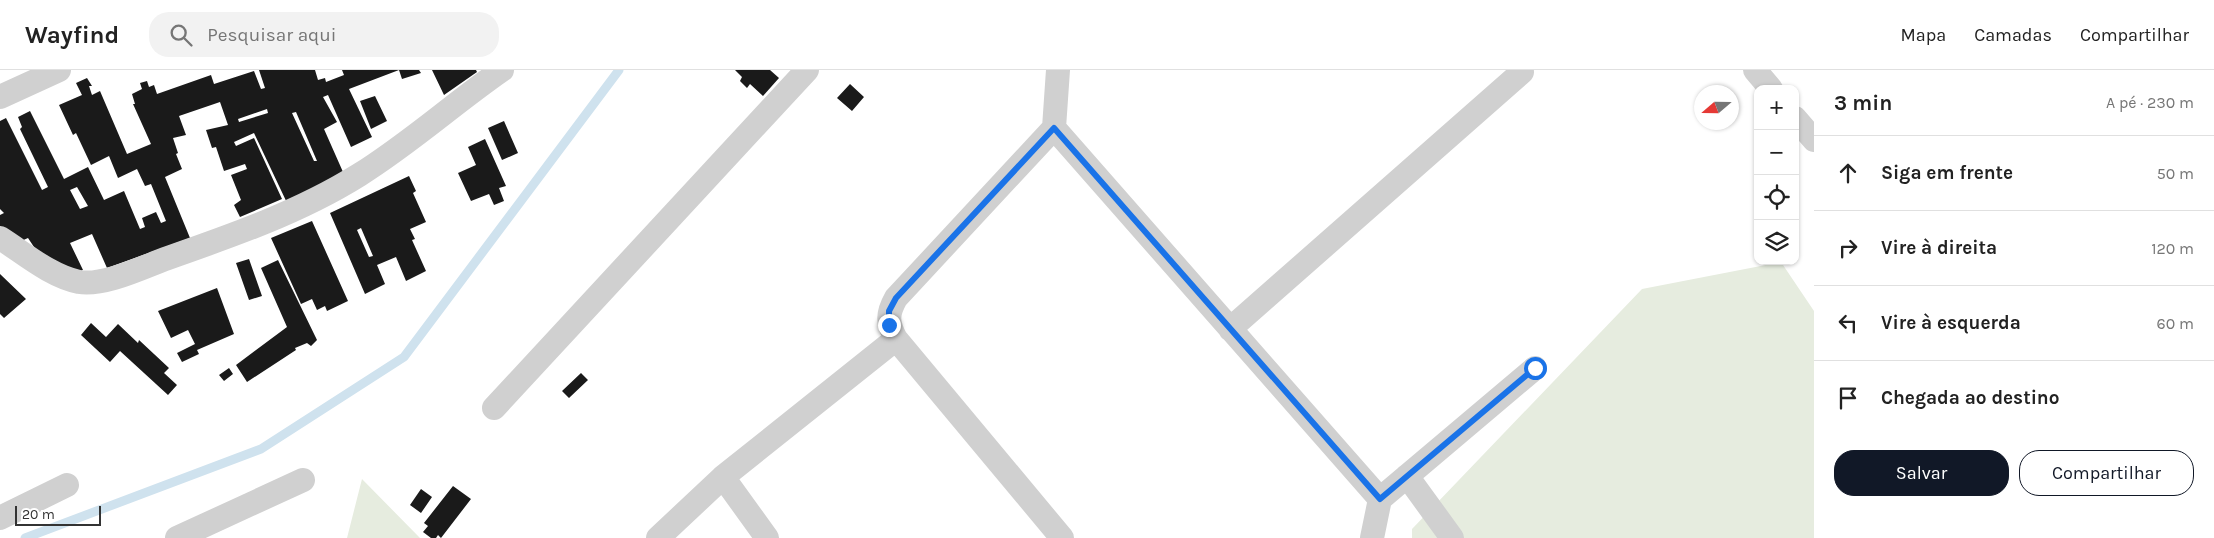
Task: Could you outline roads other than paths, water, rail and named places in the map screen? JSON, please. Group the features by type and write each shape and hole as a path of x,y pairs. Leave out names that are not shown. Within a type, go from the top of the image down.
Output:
{"street":[{"path":"0,97 59,70"},
{"path":"0,238 60,276 78,282 93,283 121,275 228,236 336,188 409,141 502,70"},
{"path":"494,408 807,70"},
{"path":"1058,70 1054,128 896,298 889,311 889,325 896,339 1062,538"},
{"path":"1755,70 1768,85"},
{"path":"1230,329 1522,72"},
{"path":"1799,123 1814,140"},
{"path":"1054,128 1380,499"},
{"path":"658,538 723,477 896,339"},
{"path":"1372,538 1380,499 1535,368"},
{"path":"1407,476 1452,538"},
{"path":"723,477 767,538"},
{"path":"178,538 303,480"},
{"path":"0,518 67,486"}],"waterway":[{"path":"25,538 261,449 404,357 619,70"}]}
